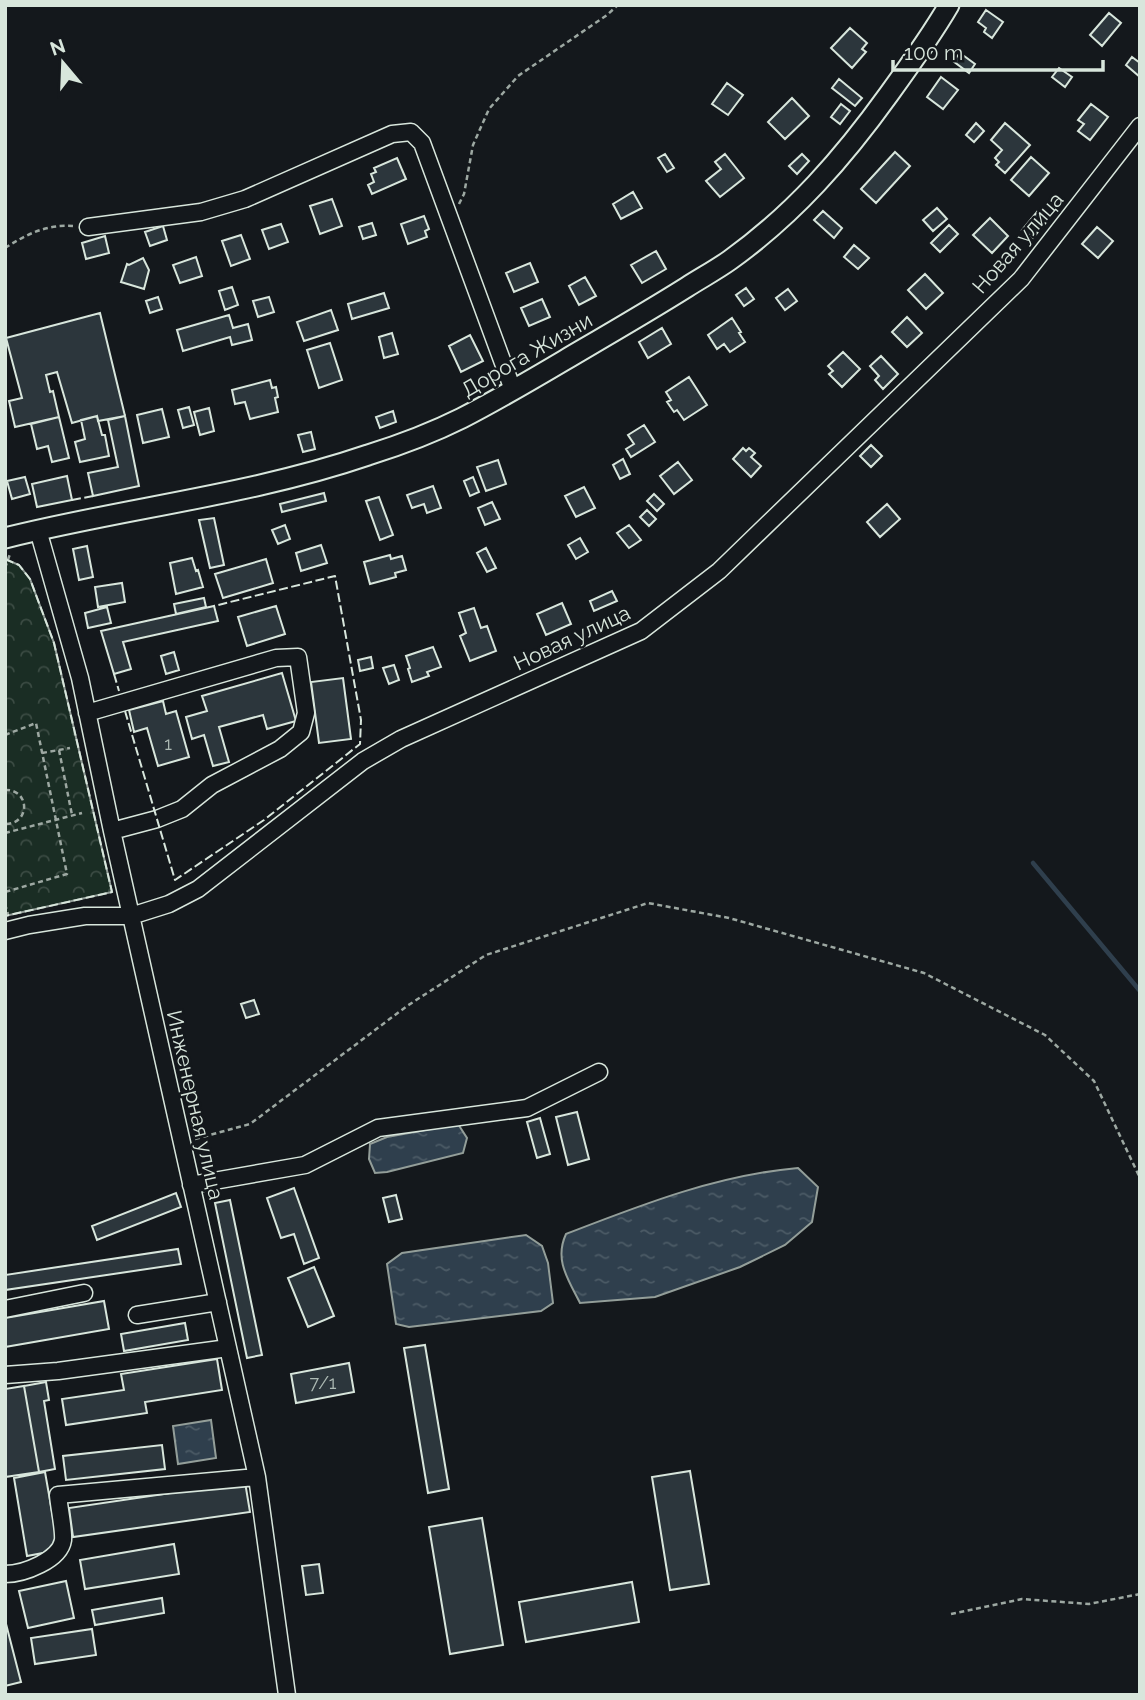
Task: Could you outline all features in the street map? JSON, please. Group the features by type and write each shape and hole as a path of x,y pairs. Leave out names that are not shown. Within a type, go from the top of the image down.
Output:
{"main road":[{"name":"Дорога Жизни","path":"8,543 38,530 321,470 413,439 459,419 513,390 647,312 728,261 769,230 807,195 864,129 928,40 949,5"}],"street":[{"name":"Новая улица","path":"5,931 85,916 131,916 169,904 198,889 363,761 401,738 641,631 719,571 1021,279 1140,126"},
{"path":"88,227 201,212 245,199 392,134 411,132 422,143 513,390"},
{"name":"Инженерная улица","path":"38,530 80,678 257,1477 287,1695"},
{"path":"87,713 276,658 298,657 306,713 301,732 280,748 212,785 182,809 112,831"},
{"path":"191,1185 305,1165 378,1128 527,1108 599,1072"},
{"path":"5,1309 84,1293"},
{"path":"137,1315 218,1302"},
{"path":"5,1374 58,1371 228,1348"},
{"path":"5,1574 15,1574 50,1560 63,1541 58,1495 257,1477"}],"path":[{"path":"451,221 464,194 473,145 489,109 518,76 618,5"},
{"path":"5,248 27,234 61,225 88,227"},
{"path":"5,568 8,543"},
{"path":"5,735 36,723 67,874 5,892"},
{"path":"42,753 70,748"},
{"path":"60,750 72,815"},
{"path":"5,790 20,794 24,802 24,812 20,820 5,824"},
{"path":"5,833 82,813"},
{"path":"12,824 14,830"},
{"path":"181,1142 250,1124 407,1006 486,955 648,903 729,918 924,972 1045,1035 1094,1081 1140,1178"},
{"path":"951,1614 1022,1599 1089,1604 1140,1594"}],"green space":[{"path":"5,559 19,565 30,579 54,643 112,892 5,916"}],"water":[{"path":"458,1124 467,1138 463,1153 375,1173 369,1159 370,1144 387,1137"},
{"path":"798,1168 818,1187 812,1222 785,1245 740,1267 655,1297 580,1303 562,1261 561,1252 566,1234 651,1202 709,1184"},
{"path":"526,1235 542,1246 548,1263 553,1303 541,1311 409,1327 396,1324 387,1264 402,1253"},
{"path":"211,1420 216,1458 178,1464 173,1426"}],"building":[{"path":"986,10 1003,22 992,38 978,22"},
{"path":"1109,13 1121,23 1102,46 1090,35"},
{"path":"850,28 867,43 862,49 866,52 852,68 831,48"},
{"path":"960,53 975,64 969,73 953,61"},
{"path":"1132,57 1140,63 1140,77 1126,65"},
{"path":"1059,68 1072,77 1065,87 1052,77"},
{"path":"941,77 958,90 943,109 927,97"},
{"path":"839,79 862,98 855,106 832,88"},
{"path":"727,83 743,95 728,115 712,104"},
{"path":"792,98 809,116 785,139 768,122"},
{"path":"841,104 850,111 840,124 831,117"},
{"path":"1091,104 1108,117 1090,140 1078,131 1084,124 1078,120"},
{"path":"976,123 984,131 974,142 966,135"},
{"path":"1005,123 1030,145 1005,173 996,165 999,162 995,158 1002,150 991,140"},
{"path":"895,152 910,166 876,203 861,189"},
{"path":"665,154 674,168 667,172 658,158"},
{"path":"725,154 744,178 720,197 706,181 721,169 715,162"},
{"path":"802,154 809,161 797,174 789,166"},
{"path":"1031,157 1049,173 1029,196 1011,180"},
{"path":"397,158 406,179 372,194 368,185 374,182 371,174 376,172 374,168"},
{"path":"633,192 642,208 621,219 613,204"},
{"path":"332,199 342,226 320,234 310,206"},
{"path":"937,208 947,219 933,231 923,220"},
{"path":"823,211 842,228 834,238 814,220"},
{"path":"1037,212 1047,221 1033,238 1022,230"},
{"path":"424,216 429,229 425,231 427,237 408,244 401,224"},
{"path":"990,218 1008,236 992,253 973,235"},
{"path":"372,223 376,235 363,239 359,227"},
{"path":"281,224 288,242 269,249 262,230"},
{"path":"949,225 958,234 940,252 931,243"},
{"path":"163,226 167,240 150,246 145,232"},
{"path":"1097,227 1113,241 1098,258 1082,244"},
{"path":"241,235 250,259 231,266 222,241"},
{"path":"105,236 109,253 86,259 82,243"},
{"path":"854,245 869,258 858,269 844,257"},
{"path":"656,251 666,269 642,283 631,265"},
{"path":"196,257 202,276 180,283 173,265"},
{"path":"143,258 149,270 144,289 121,282 127,264"},
{"path":"530,263 538,282 514,292 506,273"},
{"path":"925,274 943,293 926,309 908,290"},
{"path":"585,277 596,296 579,305 569,286"},
{"path":"232,287 238,305 225,310 219,291"},
{"path":"746,288 754,299 744,306 736,295"},
{"path":"788,289 797,301 785,310 776,298"},
{"path":"384,293 389,308 352,319 348,304"},
{"path":"158,297 162,309 150,313 146,301"},
{"path":"269,297 274,312 258,317 253,301"},
{"path":"542,299 550,317 529,326 521,308"},
{"path":"331,310 338,330 304,341 297,322"},
{"path":"100,313 125,416 98,421 97,416 72,423 57,372 46,375 59,417 15,427 9,401 22,398 6,338"},
{"path":"229,315 233,328 248,324 252,340 232,345 230,337 183,351 177,330"},
{"path":"907,317 922,333 907,347 892,332"},
{"path":"732,318 745,342 730,352 724,344 717,349 708,335"},
{"path":"662,328 671,344 648,358 639,342"},
{"path":"392,333 398,354 384,358 379,337"},
{"path":"470,335 483,361 461,372 449,346"},
{"path":"330,343 342,380 319,388 307,350"},
{"path":"843,352 860,369 842,387 829,374 833,371 828,366"},
{"path":"881,356 898,374 883,389 875,380 879,376 870,366"},
{"path":"689,377 707,405 684,420 667,402 671,400 666,392"},
{"path":"270,380 272,388 276,387 278,412 250,419 245,402 235,404 232,390"},
{"path":"189,407 194,425 183,428 178,410"},
{"path":"209,408 214,431 200,435 194,412"},
{"path":"162,409 169,437 143,443 137,415"},
{"path":"393,411 396,422 380,428 376,417"},
{"path":"97,416 102,435 105,435 109,456 80,462 75,442 85,439 81,420"},
{"path":"125,416 139,486 93,496 88,473 118,467 108,420"},
{"path":"59,417 69,458 52,462 48,446 37,449 31,424"},
{"path":"644,425 655,442 631,457 626,449 634,444 628,435"},
{"path":"311,432 315,449 303,452 298,435"},
{"path":"871,445 882,456 871,467 860,456"},
{"path":"743,448 746,451 749,448 755,453 751,457 761,466 751,477 733,459"},
{"path":"623,459 630,474 620,479 613,465"},
{"path":"498,460 506,484 486,491 477,467"},
{"path":"678,462 692,480 674,494 660,476"},
{"path":"67,476 72,500 37,507 32,484"},
{"path":"25,477 30,494 12,499 7,481"},
{"path":"473,477 479,492 470,496 464,481"},
{"path":"433,486 441,508 427,513 424,504 412,508 407,495"},
{"path":"584,487 595,508 576,517 565,496"},
{"path":"324,493 326,501 282,512 280,504"},
{"path":"654,494 664,504 657,511 647,501"},
{"path":"379,497 393,535 380,540 366,501"},
{"path":"492,502 500,519 485,525 478,508"},
{"path":"887,504 900,519 880,537 867,522"},
{"path":"647,510 656,519 649,526 640,517"},
{"path":"214,518 224,565 210,568 199,520"},
{"path":"285,525 290,539 278,544 272,530"},
{"path":"629,525 641,540 629,548 617,533"},
{"path":"580,538 588,552 576,559 568,545"},
{"path":"321,545 327,563 301,571 296,553"},
{"path":"87,546 93,577 79,580 73,549"},
{"path":"486,548 496,568 487,572 477,553"},
{"path":"390,555 391,559 402,556 406,570 395,573 396,577 370,584 364,562"},
{"path":"192,558 203,587 176,594 170,563"},
{"path":"266,559 273,583 223,598 215,574"},
{"path":"122,583 125,602 98,607 95,587"},
{"path":"612,591 617,601 594,611 590,601"},
{"path":"204,598 206,607 176,614 174,604"},
{"path":"562,603 571,624 546,635 537,614"},
{"path":"214,606 218,621 123,642 131,669 114,674 101,631"},
{"path":"276,606 285,634 247,646 238,617"},
{"path":"107,607 111,623 88,628 85,613"},
{"path":"474,608 481,628 487,626 496,651 470,661 460,636 466,633 459,613"},
{"path":"433,647 441,667 427,672 429,676 412,682 406,656"},
{"path":"174,652 179,670 166,674 161,656"},
{"path":"371,657 373,668 360,671 358,660"},
{"path":"394,665 399,680 389,684 383,668"},
{"path":"282,673 296,721 267,729 263,715 219,727 229,762 213,766 204,735 192,739 186,717 207,711 202,696"},
{"path":"343,678 351,739 319,743 311,682"},
{"path":"163,701 166,714 176,711 189,757 158,766 147,728 134,732 129,710"},
{"path":"254,1000 259,1014 246,1018 241,1004"},
{"path":"577,1112 589,1159 568,1165 556,1117"},
{"path":"540,1118 550,1154 537,1158 527,1122"},
{"path":"294,1188 319,1258 304,1264 294,1234 281,1238 267,1198"},
{"path":"176,1193 181,1207 97,1240 92,1226"},
{"path":"396,1195 402,1219 389,1222 383,1198"},
{"path":"230,1200 262,1355 247,1358 215,1203"},
{"path":"178,1249 181,1264 5,1290 5,1275"},
{"path":"314,1267 334,1316 308,1327 288,1278"},
{"path":"104,1301 109,1329 5,1347 5,1318"},
{"path":"185,1323 188,1340 124,1351 121,1334"},
{"path":"425,1345 449,1489 428,1493 404,1348"},
{"path":"217,1359 222,1390 145,1402 147,1413 66,1425 62,1399 124,1390 121,1374"},
{"path":"349,1363 354,1392 296,1403 291,1374"},
{"path":"46,1382 49,1400 44,1401 55,1469 39,1472 24,1386"},
{"path":"24,1386 39,1472 5,1477 5,1389"},
{"path":"162,1445 165,1469 66,1480 63,1456"},
{"path":"690,1471 709,1584 670,1590 652,1477"},
{"path":"45,1472 57,1540 48,1552 27,1556 14,1478"},
{"path":"245,1482 250,1512 73,1537 69,1508"},
{"path":"482,1518 503,1645 450,1654 429,1527"},
{"path":"174,1544 179,1574 85,1589 80,1560"},
{"path":"319,1564 323,1593 306,1595 302,1566"},
{"path":"66,1581 74,1618 28,1628 19,1591"},
{"path":"632,1582 639,1622 526,1642 519,1602"},
{"path":"162,1598 164,1613 95,1625 92,1610"},
{"path":"5,1620 21,1682 5,1686"},
{"path":"92,1629 96,1655 35,1664 31,1638"}],"waterway":[{"path":"1033,863 1140,991"}],"fence":[{"path":"72,500 93,496"},
{"path":"5,559 19,565 30,579 54,643 112,892 5,916"},
{"path":"125,711 175,880 264,820 360,744 361,720 335,576 214,606"},
{"path":"114,674 119,691"}]}
